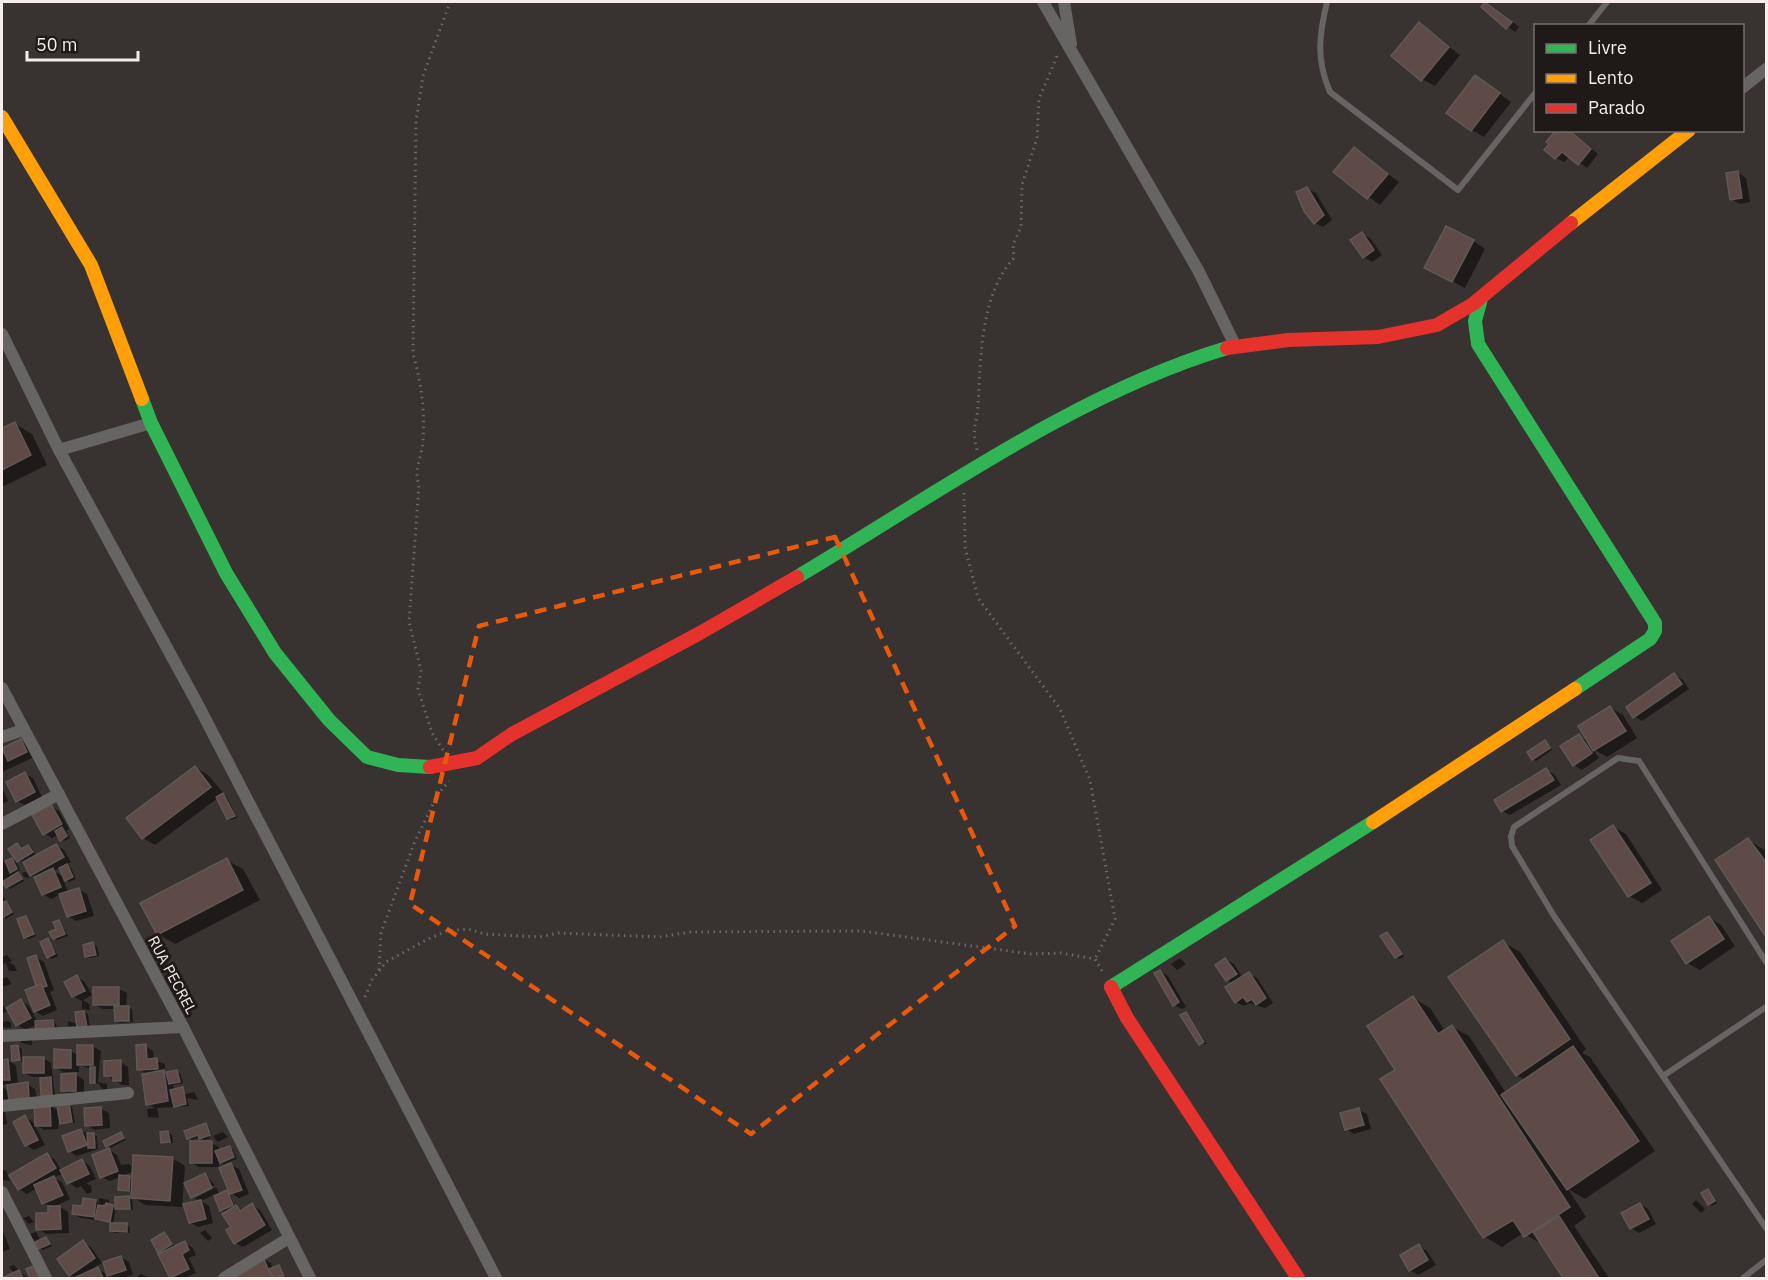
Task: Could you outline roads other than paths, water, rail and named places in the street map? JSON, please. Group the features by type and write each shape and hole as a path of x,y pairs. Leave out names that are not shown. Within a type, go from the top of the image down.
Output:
{"street":[{"path":"1042,2 1198,270 1235,345"},
{"path":"1064,2 1074,54"},
{"path":"1744,87 1767,69"},
{"path":"2,117 91,265 151,423 182,489 226,573 275,653 329,720 367,757 398,765 436,767 477,758 513,734 760,599 1042,429 1200,356 1235,345 1400,332 1437,325 1481,299 1504,276 1686,132"},
{"path":"1298,1278 1127,1018 1110,987 1392,810 1650,639 1655,631 1655,623 1478,344 1475,320 1481,299"},
{"path":"2,334 59,450 196,701 496,1278"},
{"path":"59,450 151,423"},
{"name":"RUA PECREL","path":"2,688 183,1027 310,1278"},
{"path":"2,736 23,730"},
{"path":"2,824 59,794"},
{"path":"2,1036 183,1027"},
{"path":"2,1106 128,1093"},
{"path":"2,1192 46,1278"},
{"path":"224,1278 288,1238"}],"lane":[{"path":"1327,2 1318,51 1322,73 1330,92 1458,190 1534,95"},
{"path":"1590,24 1606,2"},
{"path":"1767,962 1639,761 1618,758 1514,827 1511,836 1512,846 1554,916 1767,1228"},
{"path":"1663,1076 1767,1007"},
{"path":"1743,1278 1767,1260"}]}
